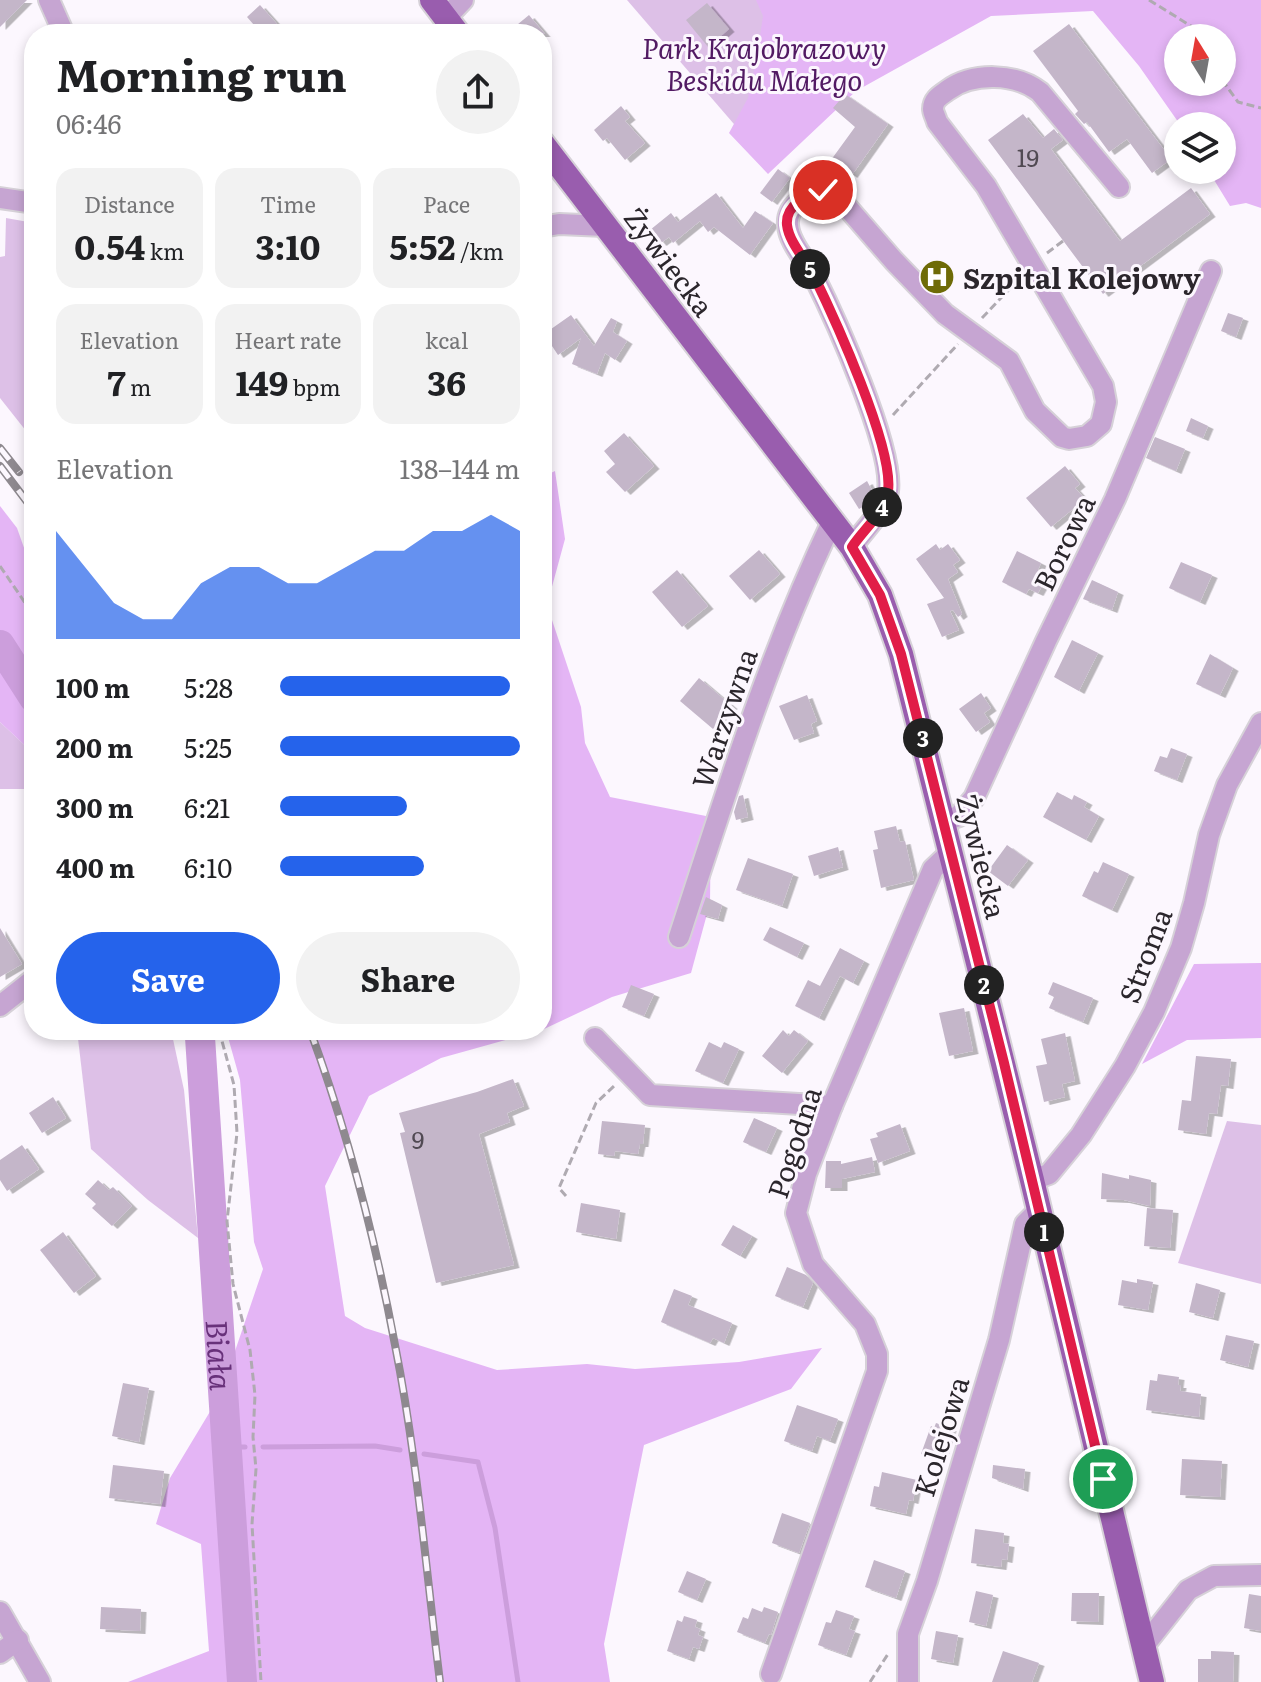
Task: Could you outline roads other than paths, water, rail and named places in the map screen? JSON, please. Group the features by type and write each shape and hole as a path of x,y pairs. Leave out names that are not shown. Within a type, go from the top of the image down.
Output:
{"main road":[{"name":"Żywiecka","path":"552,156 852,547 880,595 901,654 944,821 1152,1682"}],"street":[{"path":"49,0 60,24"},
{"path":"445,17 463,0"},
{"path":"852,547 884,504 888,493 887,463 842,341 787,226 789,215 802,198 823,190 832,193 945,314 963,338 1009,361 1035,411 1062,437 1069,439 1087,436 1101,424 1106,402 1099,377 986,186 937,122 933,109 936,98 957,83 976,77 1020,80 1031,85 1119,187"},
{"path":"0,198 24,202"},
{"path":"552,225 605,226"},
{"name":"Borowa","path":"944,821 959,816 974,798 1115,499 1211,271"},
{"name":"Warzywna","path":"679,937 753,709 798,593 832,522"},
{"name":"Stroma","path":"1032,1180 1049,1174 1081,1135 1125,1066 1154,1012 1181,948 1209,835 1227,785 1261,723"},
{"name":"Pogodna","path":"771,1674 877,1371 877,1354 865,1324 813,1264 796,1213 806,1174 832,1106 933,869 951,852"},
{"path":"0,1006 24,987"},
{"path":"595,1038 650,1095 832,1106"},
{"name":"Kolejowa","path":"908,1682 908,1634 927,1581 999,1340 1025,1224 1039,1210"},
{"path":"1143,1647 1188,1590 1214,1576 1261,1575"},
{"path":"0,1612 40,1682"},
{"path":"0,1653 18,1640"}],"waterway":[{"name":"Biała","path":"0,645 24,682"},
{"name":"Biała","path":"200,1040 242,1682"},
{"path":"263,1447 375,1446 400,1450"},
{"path":"226,1447 245,1447"},
{"path":"424,1454 478,1462 495,1528 518,1682"}],"railway":[{"path":"0,448 19,472"},
{"path":"0,466 24,498"},
{"path":"314,1040 348,1147 387,1305 409,1429 440,1682"}],"place":[{"name":"Szpital Kolejowy","path":"937,277"}],"park label":[{"name":"Park Krajobrazowy Beskidu Małego","path":"764,63"}]}
